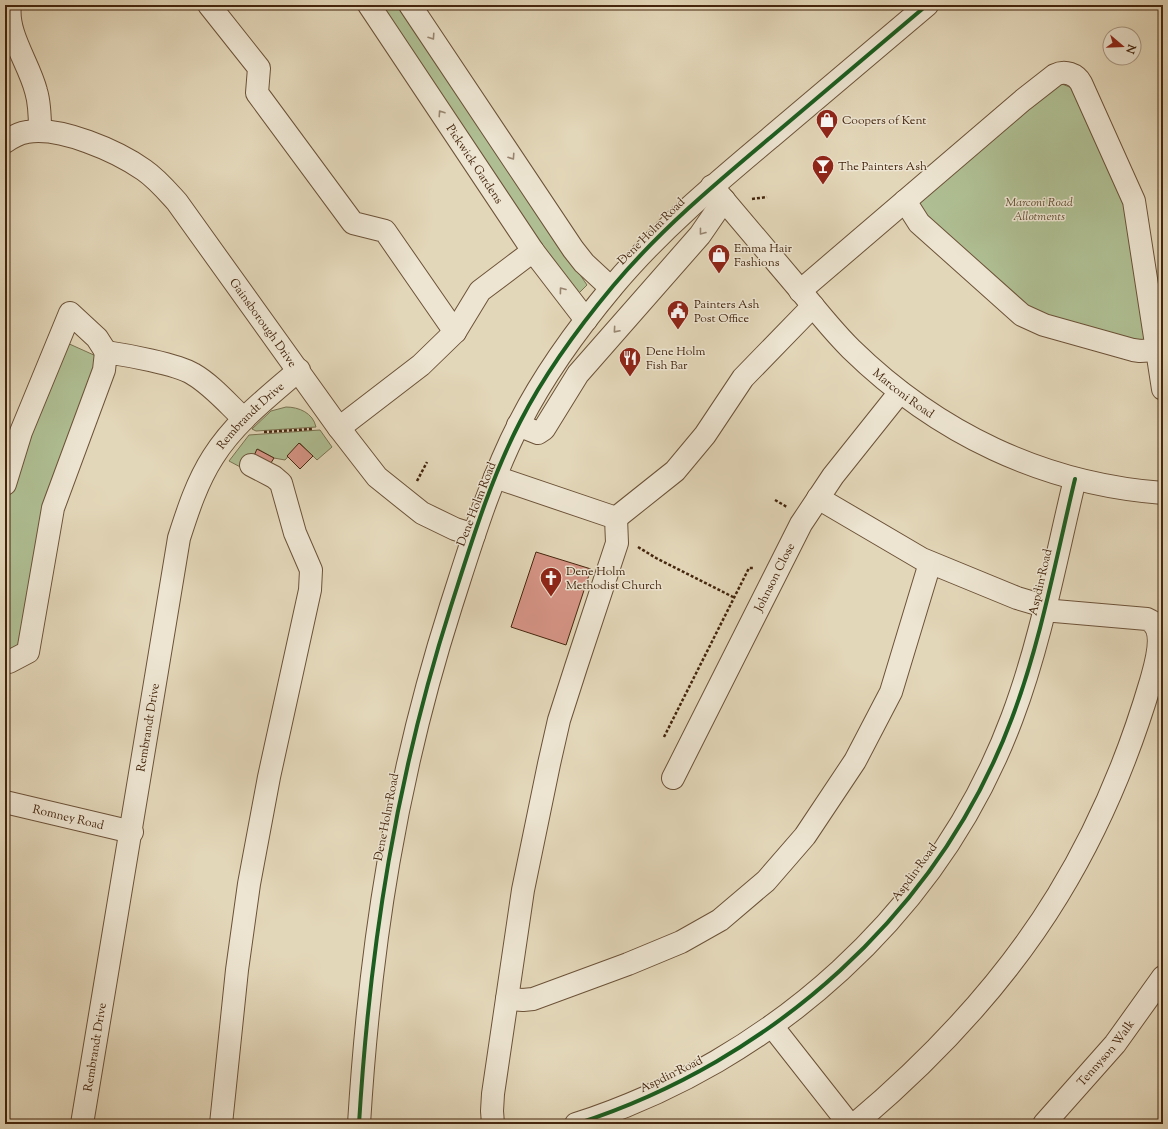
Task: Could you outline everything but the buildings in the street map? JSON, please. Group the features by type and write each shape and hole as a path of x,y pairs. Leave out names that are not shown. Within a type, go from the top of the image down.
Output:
{"street":[{"path":"10,5 10,15 14,33 37,92 40,131"},
{"path":"209,5 259,68 257,93 354,223 385,231 455,332"},
{"path":"410,5 573,248 593,272 611,288"},
{"name":"Dene Holm Road","path":"359,1124 368,1006 375,949 384,880 398,807 427,684 474,534 495,477 518,425 550,370 586,320 611,288 647,247 727,195 927,5"},
{"name":"Pickwick Gardens","path":"376,8 533,251 586,320"},
{"path":"616,518 675,471 705,435 742,378 807,299 905,202 958,155 1055,75 1066,72 1075,75 1079,79 1089,97 1133,195 1163,389"},
{"name":"Gainsborough Drive","path":"5,142 21,133 40,131 60,134 90,144 123,158 155,179 177,202 299,370 339,428 377,477 406,502 432,518 474,534"},
{"path":"469,154 498,136"},
{"path":"518,425 538,433 544,429 578,374 700,235 727,195"},
{"name":"Marconi Road","path":"727,195 807,299 850,348 900,392 941,422 982,444 1040,469 1075,479 1126,489 1163,493"},
{"path":"905,202 919,223 1022,315 1044,325 1133,350 1157,350"},
{"path":"339,428 421,365 455,332 480,291 533,251"},
{"path":"5,484 21,432 70,313 97,338 106,352 104,370 53,508 28,652 9,662 5,661"},
{"path":"106,352 123,354 191,372 205,382 252,426"},
{"name":"Rembrandt Drive","path":"82,1124 132,832 179,538 190,505 207,467 227,438 252,426 299,370"},
{"name":"Johnson Close","path":"673,778 801,524 818,498 900,392"},
{"path":"221,1124 237,970 248,891 269,777 304,610 310,590 311,576 311,570 295,533 281,483 274,477 251,465"},
{"path":"495,477 616,518"},
{"name":"Aspdin Road","path":"576,1124 643,1099 697,1074 729,1055 772,1026 812,996 855,958 896,914 942,852 966,813 1003,740 1028,670 1075,479"},
{"path":"818,498 930,563 1044,608 1147,619 1160,627 1162,635 1156,664 1130,747 1109,798 1078,860 1052,905 1020,950 968,1014 914,1070 855,1124"},
{"path":"493,1124 493,1094 523,890 559,720 617,543 616,518"},
{"path":"507,999 528,1000 628,964 675,945 720,920 766,881 805,836 818,817 855,761 891,692 930,563"},
{"name":"Romney Road","path":"5,802 132,832"},
{"name":"Tennyson Walk","path":"1044,1124 1115,1044 1163,978"},
{"path":"772,1026 849,1124"}],"path":[{"path":"727,195 768,197"},
{"path":"252,426 317,429"},
{"path":"415,485 427,462"},
{"path":"636,545 652,556 733,597"}],"green space":[{"path":"375,5 397,5 587,285 572,300"},
{"name":"Marconi Road Allotments","path":"1053,83 1062,84 1072,88 1124,186 1150,335 1141,345 1027,312 982,274 919,207 920,202"},
{"path":"65,342 96,356 96,378 24,641 5,654 5,496 24,433"},
{"path":"286,407 296,408 305,412 312,418 316,427 256,431 252,429 271,411"},
{"path":"320,430 332,447 317,460 300,443 285,460 274,458 258,449 246,470 229,461 249,435"}],"cycle path":[{"path":"359,1124 370,991 378,926 388,862 415,734 451,606 474,536 499,466 520,422 540,386 587,318 631,265 689,208 729,172 927,5"},
{"path":"576,1124 648,1096 717,1061 781,1019 840,970 894,916 941,855 980,789 1012,718 1040,629 1075,479"}],"place":[{"name":"Coopers of Kent","path":"827,140"},
{"name":"The Painters Ash","path":"823,186"},
{"name":"Emma Hair Fashions","path":"719,274"},
{"name":"Painters Ash Post Office","path":"678,330"},
{"name":"Dene Holm Fish Bar","path":"630,378"},
{"name":"Dene Holm Methodist Church","path":"551,598"}]}
